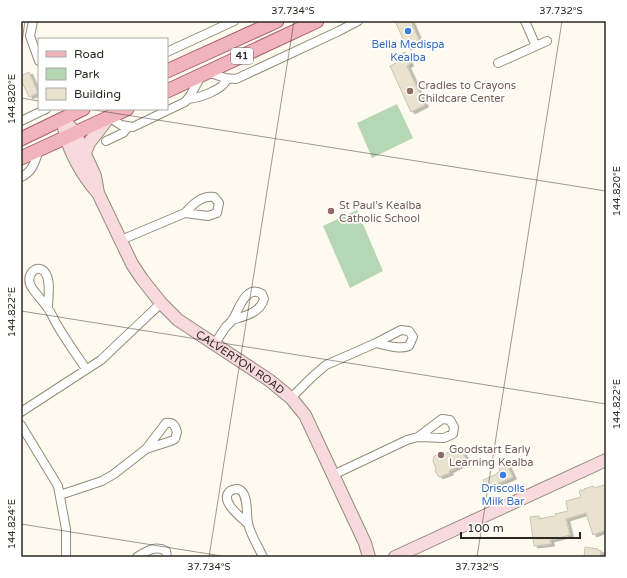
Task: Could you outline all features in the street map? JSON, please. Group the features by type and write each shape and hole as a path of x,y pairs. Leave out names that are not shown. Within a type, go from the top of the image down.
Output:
{"main road":[{"name":"41","path":"168,71 277,21"},
{"name":"41","path":"168,91 317,21"},
{"path":"21,139 81,110"},
{"path":"21,158 125,110"}],"street":[{"path":"33,21 30,36 38,59"},
{"path":"168,52 234,21"},
{"path":"85,153 88,143 109,117 116,123 128,127 134,127 181,105 188,99 204,74 227,79 236,79 334,34 358,21"},
{"path":"525,21 536,46"},
{"path":"498,63 547,41"},
{"path":"188,99 197,98 222,87 226,83 227,79"},
{"path":"21,120 44,110"},
{"name":"CALVERTON ROAD","path":"63,119 87,180 98,193"},
{"path":"106,141 123,133 128,127"},
{"name":"CALVERTON ROAD","path":"70,135 85,153 94,176 98,193 132,264 161,303 178,320 269,380 291,398 305,415 365,543 374,557"},
{"path":"21,177 28,174 39,150"},
{"path":"121,240 185,213"},
{"path":"21,412 101,360 161,303"},
{"path":"48,308 86,369"},
{"path":"214,344 232,320"},
{"path":"291,398 326,365 376,343"},
{"path":"21,425 58,486 66,529 66,557"},
{"path":"333,474 407,440 418,437"},
{"path":"60,495 102,481 114,474 146,449"},
{"path":"401,555 606,460"},
{"path":"248,524 263,557"},
{"path":"137,557 156,548 162,548 166,551 167,557"}],"green space":[{"path":"397,104 413,138 372,158 357,123"},
{"path":"357,210 383,271 350,288 323,226"}],"building":[{"name":"Bella Medispa Kealba","path":"395,21 411,21 420,42 407,48"},
{"path":"405,52 410,64 407,66 425,105 411,112 390,66 396,63 394,57"},
{"path":"29,72 38,93 29,97 21,80 21,76"},
{"name":"Goodstart Early Learning Kealba","path":"461,448 467,462 449,471 450,473 439,477 435,471 436,468 433,461 434,456 439,454 442,456 450,451 451,453"},
{"name":"Driscolls Milk Bar","path":"505,460 513,477 486,489 483,480 497,474 500,471 497,464"},
{"path":"604,485 606,487 606,530 593,535 586,513 566,519 570,535 550,540 551,544 534,546 530,517 539,516 539,519 556,516 555,514 568,511 566,501 581,497 579,491 593,486 594,488"},
{"path":"585,547 598,549 601,551 600,557 584,557"}],"place":[{"name":"Bella Medispa Kealba","path":"408,31"},
{"name":"Cradles to Crayons Childcare Center","path":"410,91"},
{"name":"St Paul’s Kealba Catholic School","path":"331,211"},
{"name":"Goodstart Early Learning Kealba","path":"441,455"},
{"name":"Driscolls Milk Bar","path":"503,475"}]}
